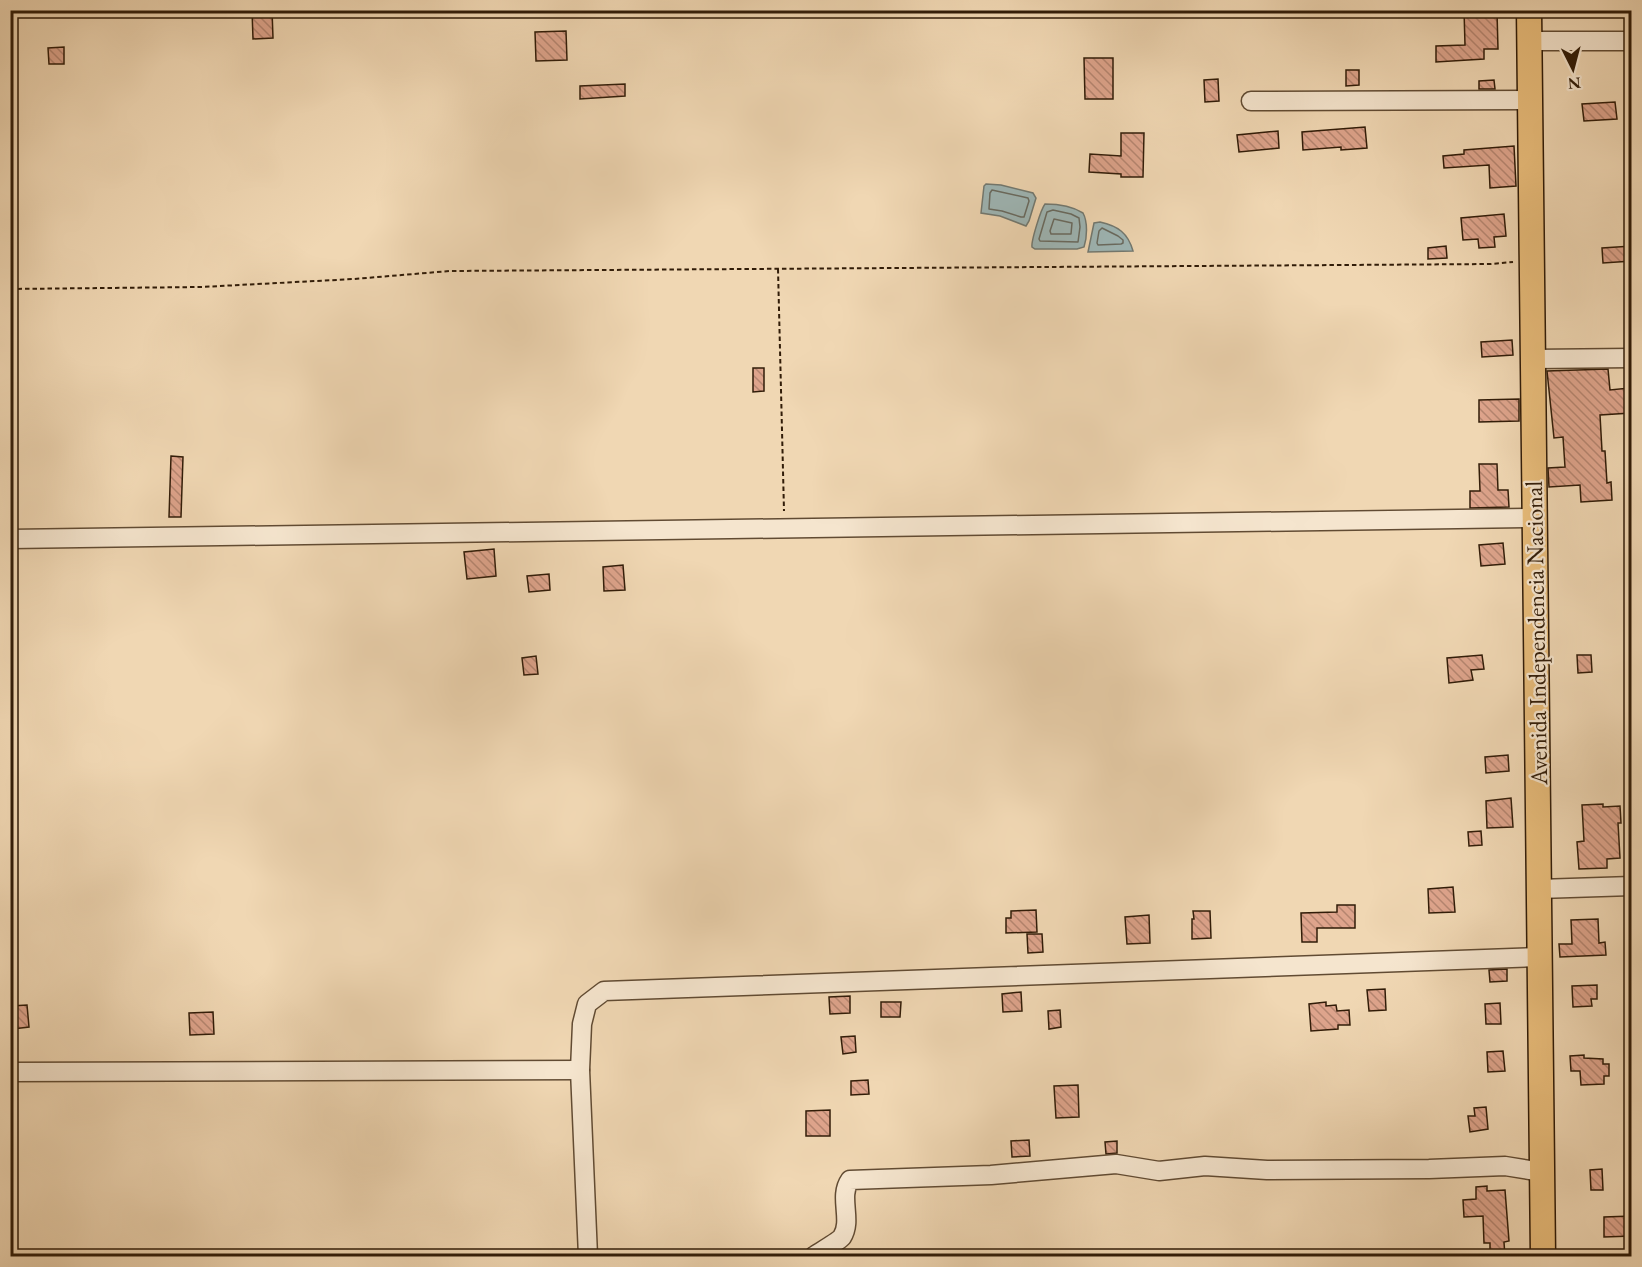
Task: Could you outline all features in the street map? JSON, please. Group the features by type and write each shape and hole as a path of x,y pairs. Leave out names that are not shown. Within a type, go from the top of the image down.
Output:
{"main road":[{"name":"Avenida Independencia Nacional","path":"1529,10 1543,1257"}],"street":[{"path":"1529,41 1632,41"},
{"path":"1251,101 1530,100"},
{"path":"1533,359 1632,358"},
{"path":"10,539 1535,518"},
{"path":"1539,889 1632,886"},
{"path":"588,1257 580,1070 582,1024 587,1004 604,991 1540,957"},
{"path":"10,1072 580,1070"},
{"path":"814,1257 841,1238 846,1226 845,1187 850,1180 991,1174 1116,1164 1160,1170 1205,1166 1267,1170 1429,1170 1505,1166 1542,1172"}],"path":[{"path":"10,289 201,287 354,279 450,271 1491,264 1532,260"},
{"path":"778,269 784,529"}],"water":[{"path":"986,184 1001,185 1033,193 1036,198 1026,226 1000,216 981,213"},
{"path":"1045,204 1065,206 1083,213 1086,221 1084,247 1035,249 1032,247"},
{"path":"1100,222 1121,231 1128,239 1133,251 1088,252 1094,223"}],"building":[{"path":"252,10 272,10 273,38 253,39"},
{"path":"1464,10 1497,12 1498,49 1484,49 1484,59 1436,62 1436,46 1465,45"},
{"path":"566,31 567,60 536,61 535,32"},
{"path":"64,47 64,64 49,64 48,48"},
{"path":"1084,58 1113,58 1113,99 1085,99"},
{"path":"1346,70 1359,70 1359,85 1346,86"},
{"path":"1218,79 1219,101 1205,102 1204,80"},
{"path":"1494,80 1495,89 1479,89 1479,81"},
{"path":"625,84 625,96 580,99 580,86"},
{"path":"1615,102 1617,119 1584,121 1582,104"},
{"path":"1365,127 1367,148 1341,150 1341,147 1303,150 1302,132"},
{"path":"1278,131 1279,148 1239,152 1237,135"},
{"path":"1121,133 1144,133 1143,177 1121,177 1121,174 1089,172 1090,154 1121,156"},
{"path":"1514,146 1516,186 1490,188 1489,165 1444,168 1443,156 1464,154 1464,150"},
{"path":"1504,214 1506,236 1494,237 1495,247 1479,248 1478,239 1463,240 1461,218"},
{"path":"1446,246 1447,258 1428,259 1428,248"},
{"path":"1632,246 1632,261 1603,263 1602,248"},
{"path":"1512,340 1513,355 1482,357 1481,342"},
{"path":"753,368 764,368 764,391 753,392"},
{"path":"1608,369 1610,390 1629,388 1631,413 1600,415 1602,451 1605,451 1607,483 1611,482 1612,500 1581,502 1580,485 1549,487 1548,468 1565,467 1563,437 1554,438 1547,371"},
{"path":"1519,399 1519,421 1479,422 1479,400"},
{"path":"171,456 183,457 181,517 169,517"},
{"path":"1479,464 1497,464 1498,490 1508,490 1509,507 1470,508 1470,491 1480,491"},
{"path":"1503,543 1505,564 1481,566 1479,545"},
{"path":"494,549 496,576 467,579 464,552"},
{"path":"623,565 625,590 604,591 603,567"},
{"path":"549,574 550,590 529,592 527,576"},
{"path":"1482,655 1484,669 1471,670 1473,680 1449,683 1447,658"},
{"path":"1577,655 1591,655 1592,672 1578,673"},
{"path":"536,656 538,674 524,675 522,658"},
{"path":"1508,755 1509,771 1486,773 1485,757"},
{"path":"1511,798 1513,827 1487,828 1486,801"},
{"path":"1603,804 1603,807 1620,806 1621,823 1618,823 1620,858 1607,859 1607,868 1579,869 1577,842 1584,841 1582,805"},
{"path":"1481,831 1482,845 1469,846 1468,832"},
{"path":"1453,887 1455,912 1429,913 1428,889"},
{"path":"1337,905 1355,905 1355,928 1317,928 1317,942 1302,942 1301,913 1337,912"},
{"path":"1036,910 1037,932 1006,933 1006,918 1011,918 1011,911"},
{"path":"1193,911 1210,911 1211,938 1192,939"},
{"path":"1149,915 1150,943 1127,944 1125,917"},
{"path":"1598,919 1599,943 1605,942 1606,955 1560,957 1559,944 1572,944 1571,920"},
{"path":"1027,934 1042,934 1043,952 1028,953"},
{"path":"1507,969 1507,981 1490,982 1489,970"},
{"path":"1597,985 1597,999 1591,999 1592,1006 1573,1007 1572,986"},
{"path":"1385,989 1386,1010 1369,1011 1367,990"},
{"path":"1021,992 1022,1011 1003,1012 1002,994"},
{"path":"850,996 850,1013 830,1014 829,997"},
{"path":"881,1002 901,1002 900,1017 881,1017"},
{"path":"1326,1002 1326,1006 1336,1005 1337,1011 1349,1010 1350,1025 1338,1025 1338,1029 1311,1031 1309,1004"},
{"path":"1500,1003 1501,1024 1486,1024 1485,1004"},
{"path":"27,1005 29,1027 13,1029 11,1006"},
{"path":"1060,1010 1061,1027 1049,1029 1048,1011"},
{"path":"213,1012 214,1034 190,1035 189,1013"},
{"path":"855,1036 856,1052 843,1054 841,1037"},
{"path":"1503,1051 1505,1071 1488,1072 1487,1052"},
{"path":"1584,1055 1584,1058 1603,1059 1603,1064 1609,1064 1609,1076 1604,1076 1604,1084 1581,1085 1580,1071 1571,1071 1570,1056"},
{"path":"868,1080 869,1094 851,1095 851,1081"},
{"path":"1078,1085 1079,1117 1056,1118 1054,1086"},
{"path":"1486,1107 1488,1129 1470,1132 1468,1116 1475,1116 1474,1108"},
{"path":"830,1110 830,1136 806,1136 806,1111"},
{"path":"1029,1140 1030,1156 1012,1157 1011,1141"},
{"path":"1117,1141 1117,1153 1106,1154 1105,1142"},
{"path":"1602,1169 1603,1190 1591,1190 1590,1170"},
{"path":"1487,1186 1487,1191 1505,1190 1509,1241 1504,1242 1505,1257 1490,1257 1490,1243 1484,1243 1483,1216 1464,1217 1463,1200 1476,1199 1476,1187"},
{"path":"1632,1216 1632,1236 1604,1237 1604,1217"}]}
